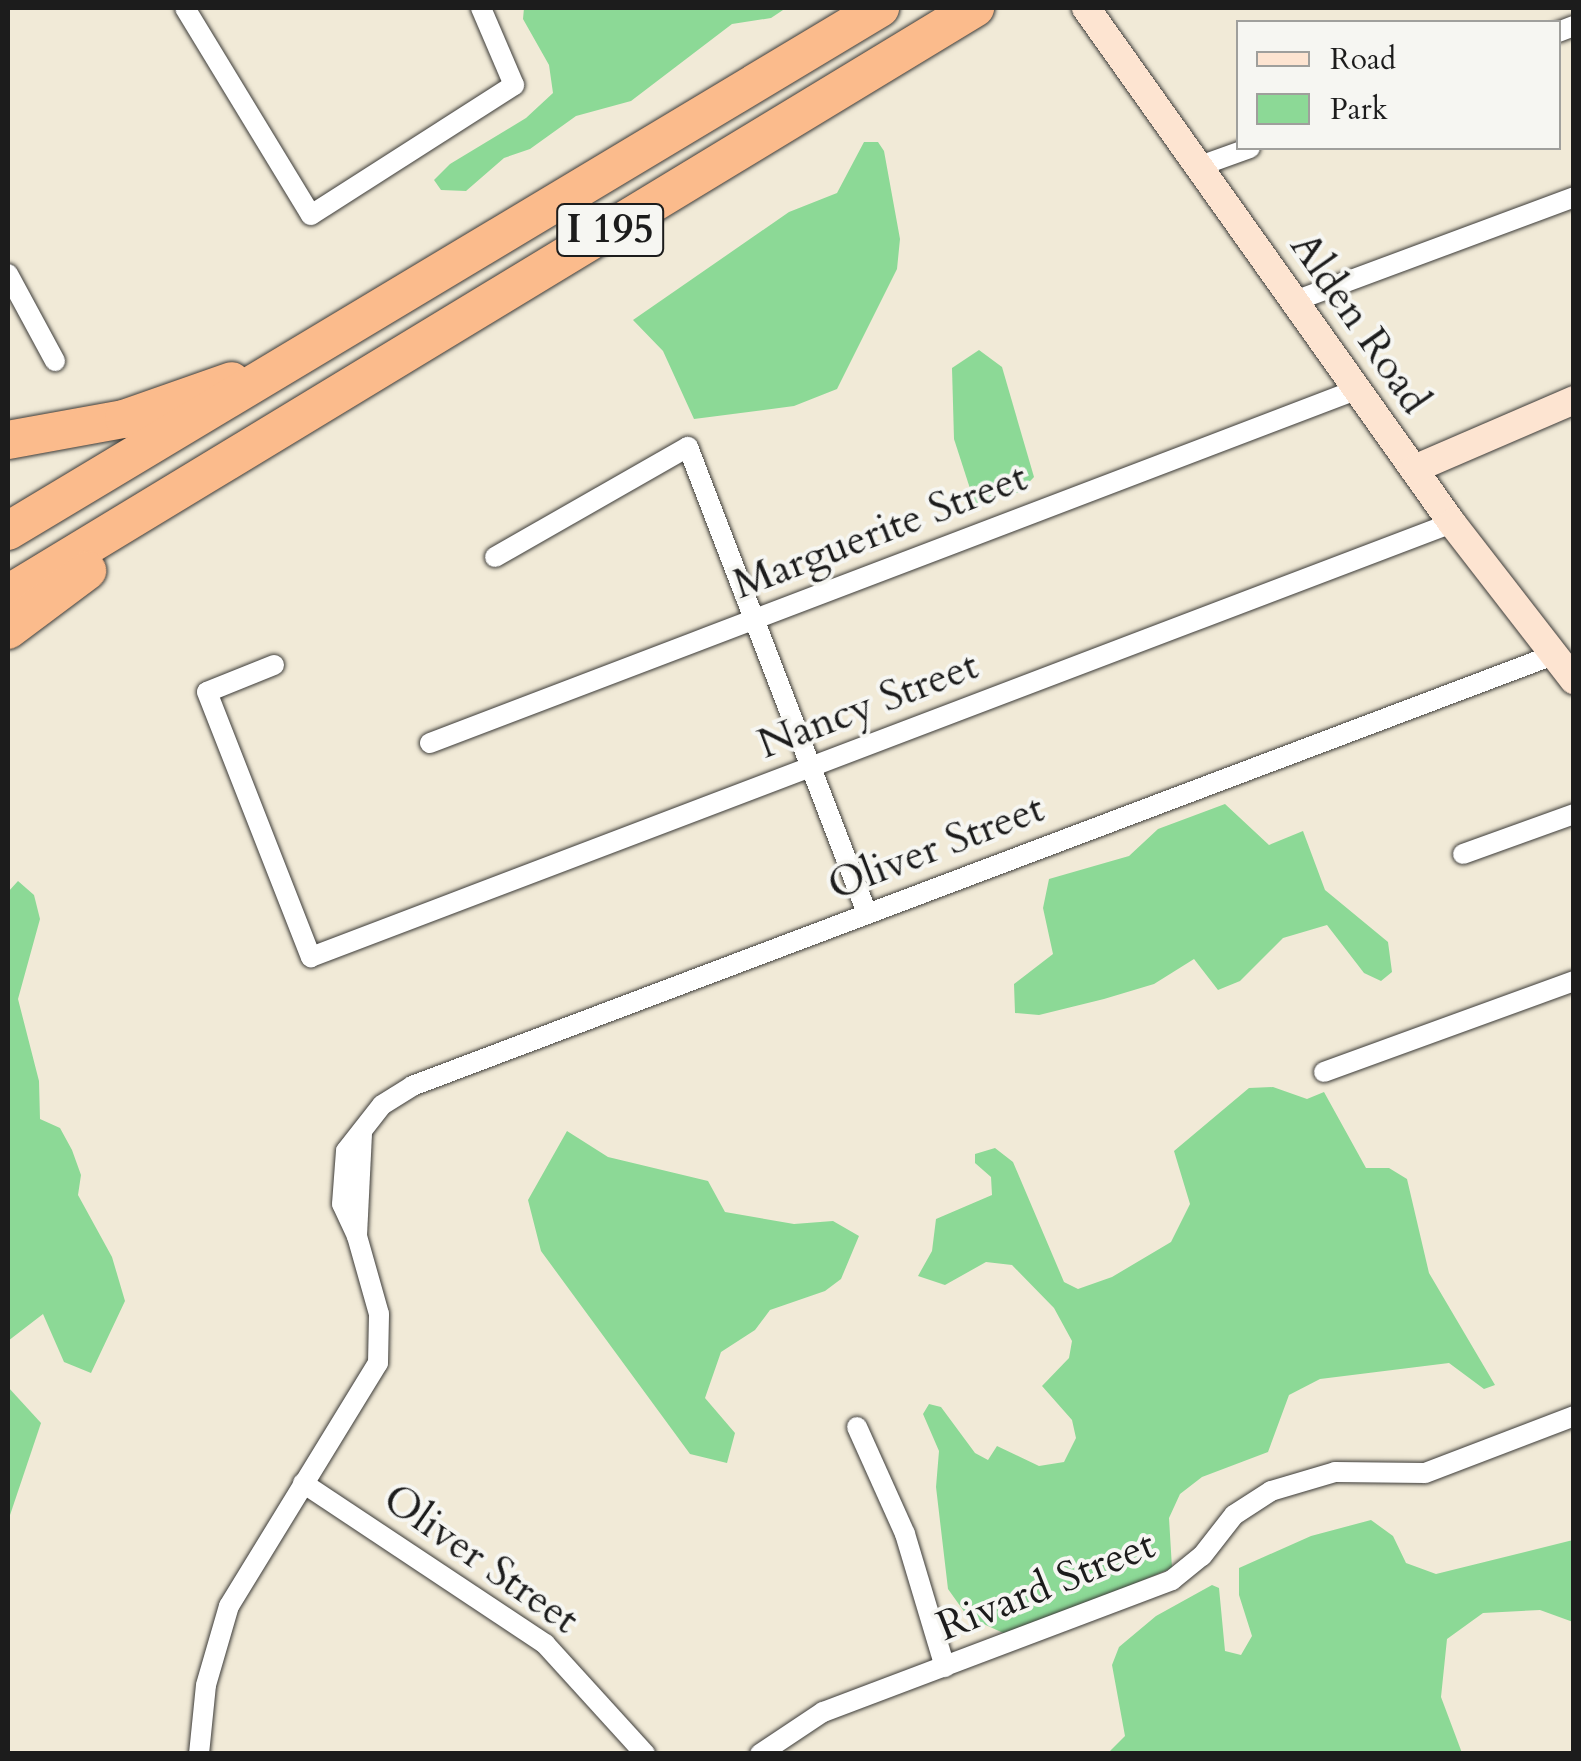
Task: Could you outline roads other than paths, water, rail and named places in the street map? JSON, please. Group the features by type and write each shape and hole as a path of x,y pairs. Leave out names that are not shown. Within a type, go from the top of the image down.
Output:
{"highway":[{"name":"I 195","path":"8,531 354,329 880,8"},
{"name":"I 195","path":"8,594 975,8"},
{"path":"8,440 164,407 354,329"},
{"path":"8,630 244,452"}],"main road":[{"name":"Alden Road","path":"1086,8 1452,523 1574,680"},
{"path":"1414,469 1574,400"}],"street":[{"path":"185,8 311,215 514,85 481,8"},
{"path":"1200,166 1244,150"},
{"path":"1296,301 1574,198"},
{"path":"8,274 55,362"},
{"name":"Marguerite Street","path":"430,743 1356,390"},
{"path":"495,557 688,447 867,913"},
{"name":"Nancy Street","path":"274,665 207,692 310,957 1452,523"},
{"name":"Oliver Street","path":"199,1754 206,1686 222,1625 252,1560 378,1363 379,1314 358,1236 347,1225 341,1183 350,1140 362,1132 382,1105 412,1086 1552,655"},
{"path":"1463,854 1574,814"},
{"path":"1324,1072 1574,981"},
{"name":"Rivard Street","path":"760,1754 809,1718 1172,1580 1202,1556 1234,1516 1271,1491 1335,1472 1426,1473 1574,1416"},
{"path":"856,1426 911,1549 945,1667"},
{"name":"Oliver Street","path":"303,1483 545,1644 645,1754"}]}
